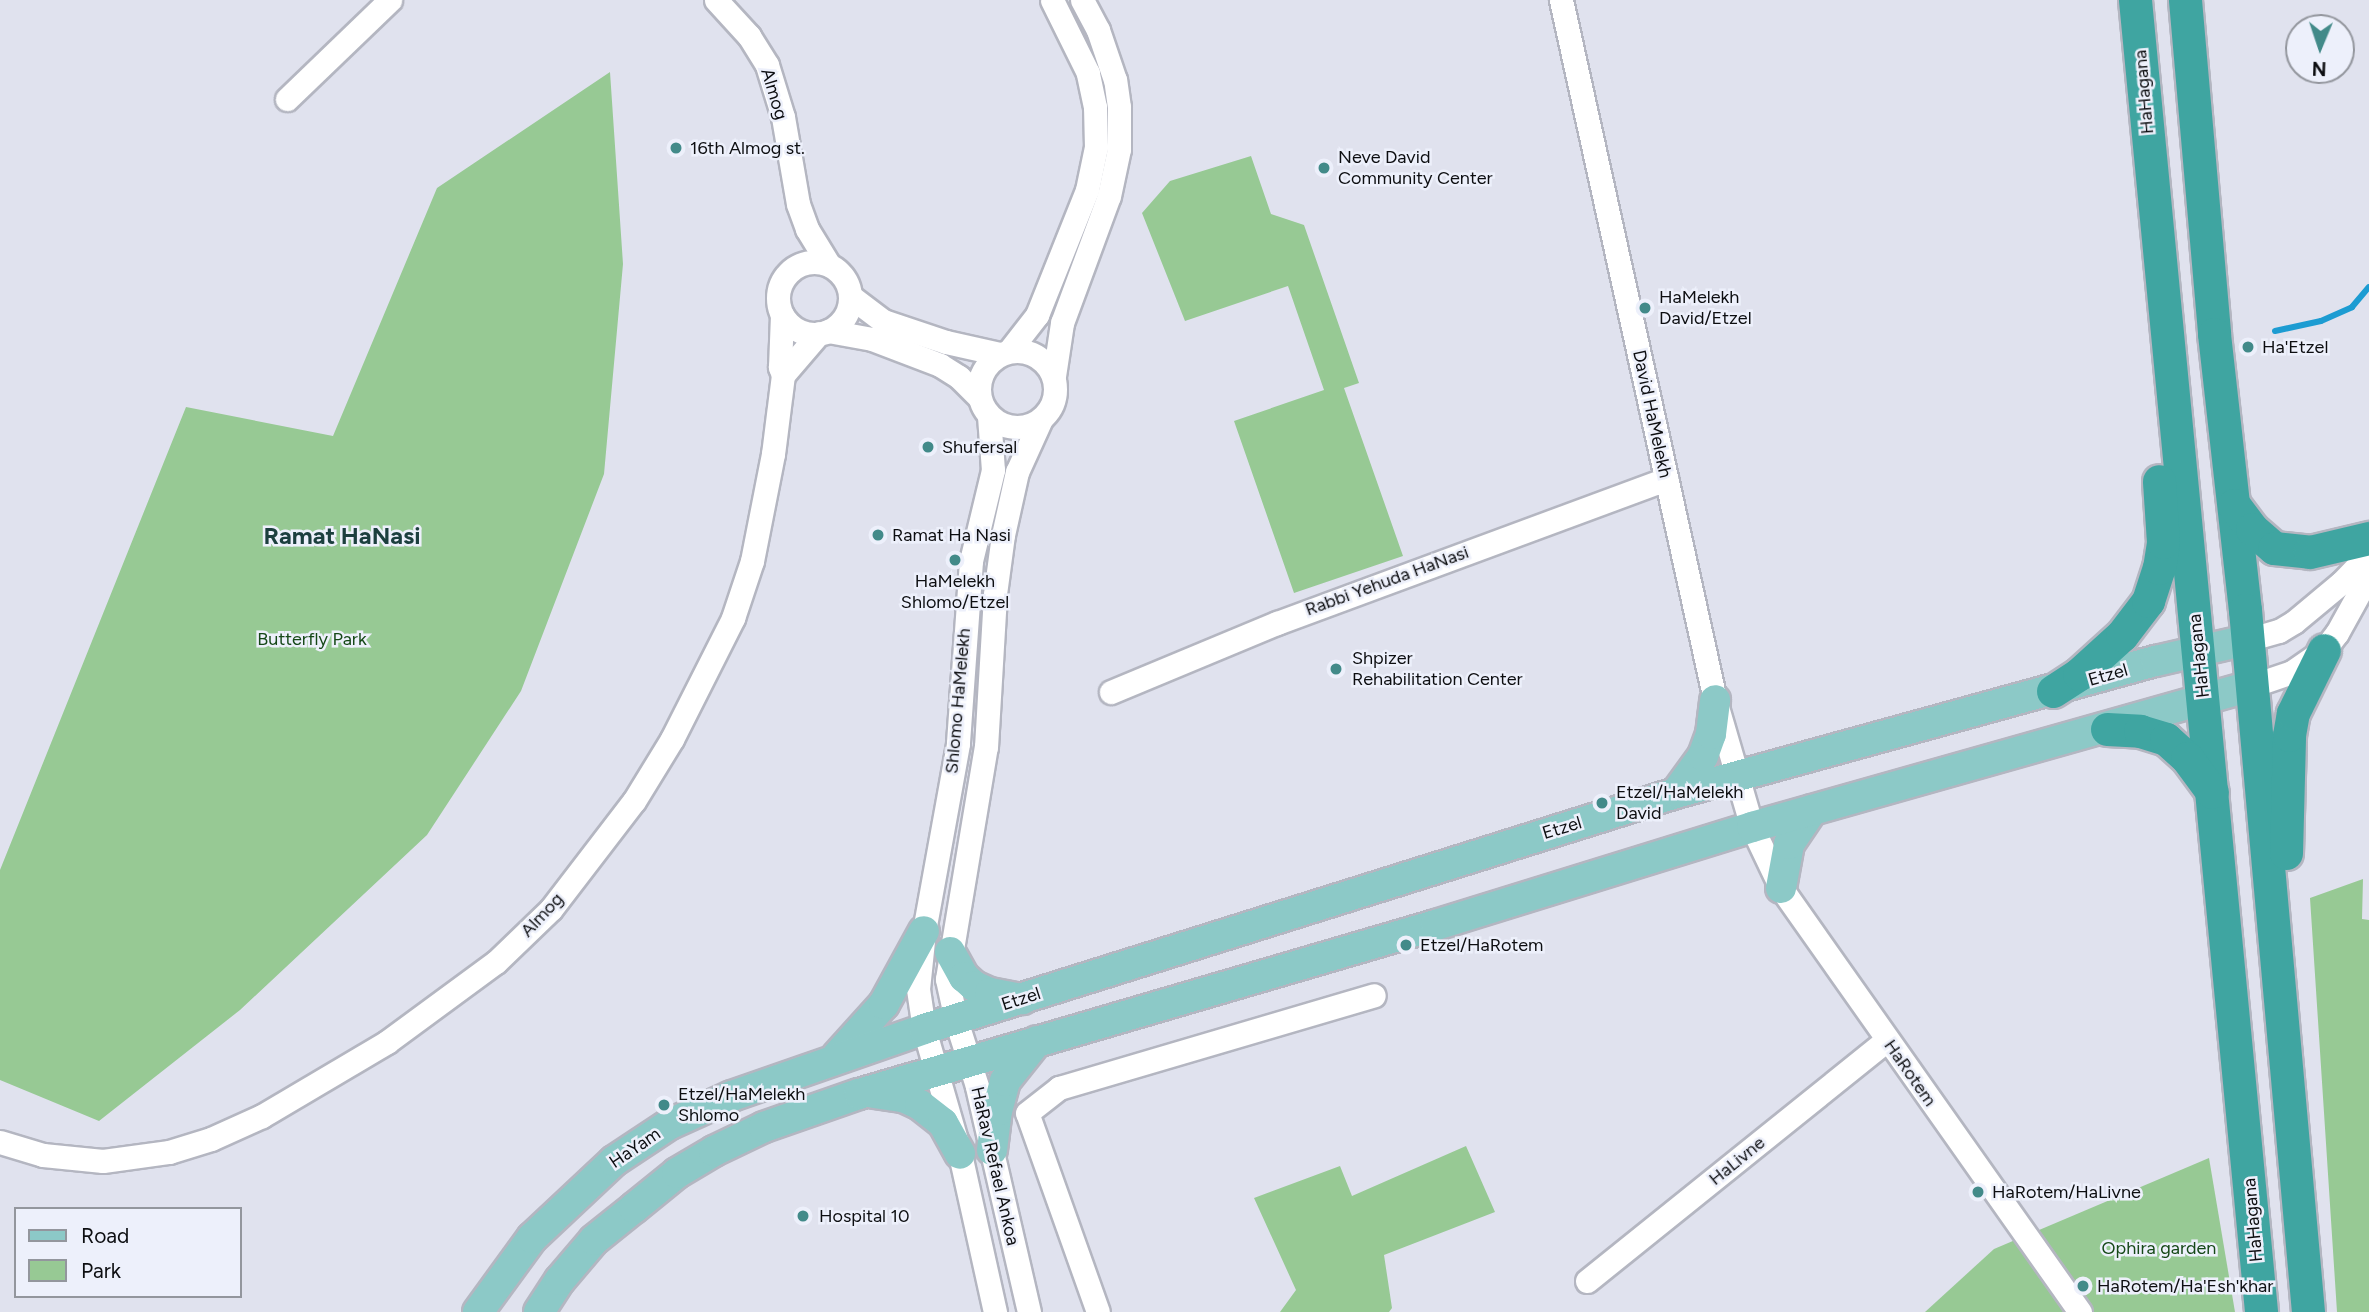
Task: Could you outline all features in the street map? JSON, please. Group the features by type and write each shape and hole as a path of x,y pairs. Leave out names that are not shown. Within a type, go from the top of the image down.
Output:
{"highway":[{"name":"HaHagana","path":"2135,0 2261,1312"},
{"path":"2185,0 2214,334 2247,640 2308,1312"},
{"path":"2053,691 2079,674 2122,635 2148,601 2159,568 2163,542 2157,449 2160,269"},
{"path":"2234,505 2252,529 2274,548 2310,552 2369,538"},
{"path":"2276,960 2286,898 2286,762 2289,735 2293,713 2324,650"},
{"path":"2107,729 2140,731 2166,740 2187,758 2212,792"}],"main road":[{"name":"Etzel","path":"924,1029 1676,793 2198,650 2247,640"},
{"path":"539,1312 560,1280 594,1240 677,1173 764,1127 859,1094 1437,925 1752,827 2107,729 2251,686"},
{"path":"1676,793 1703,756 1711,734 1716,700"},
{"path":"1782,888 1789,844 1812,810"},
{"path":"833,1060 884,1004 924,931"},
{"path":"950,952 964,977 974,986 990,993 1023,999"},
{"name":"HaYam","path":"478,1312 532,1238 614,1161 670,1124 732,1096 924,1029"},
{"path":"992,1150 997,1111 1005,1081 1038,1041"},
{"path":"859,1094 885,1092 920,1105 943,1122 960,1154"}],"street":[{"path":"287,99 390,0"},
{"name":"Almog","path":"716,0 750,36 767,65 783,117 798,204 807,229 829,265"},
{"path":"984,406 982,372 1037,315 1087,190 1096,147 1096,107 1088,73 1052,0"},
{"path":"783,375 824,332 845,316 850,296 845,279 829,265 806,262 786,275 778,299 782,315 795,328 824,332 872,339 940,365 958,377 984,406 1007,426 1019,427 1041,419 1054,400 1054,376 1062,323 1109,196 1119,149 1119,107 1115,80 1098,30 1082,0"},
{"name":"David HaMelekh","path":"1560,0 1716,700 1752,827"},
{"name":"Almog","path":"786,275 797,244 798,204"},
{"path":"850,296 883,321 946,342 1037,355 1054,376"},
{"name":"Almog","path":"5,1143 78,1161 137,1158 211,1139 262,1116 387,1042 448,1000 496,962 551,909 634,801 672,739 733,618 752,561 773,454 783,375 780,366 782,315"},
{"name":"Shlomo HaMelekh","path":"924,1029 918,989 924,931 958,744 971,561 993,470 984,406"},
{"name":"Shlomo HaMelekh","path":"956,1020 948,991 950,952 985,758 995,594 1001,545 1017,472 1041,419"},
{"name":"Rabbi Yehuda HaNasi","path":"1111,692 1277,622 1666,479"},
{"path":"2247,640 2279,631 2294,622 2342,582 2369,554"},
{"path":"2251,686 2292,672 2324,650 2343,624 2369,575"},
{"name":"HaRotem","path":"1752,827 1782,888 1886,1041 2080,1312"},
{"path":"1098,1312 1027,1114 1059,1088 1374,995"},
{"name":"HaRav Refael Ankoa","path":"956,1020 970,1062 1029,1312"},
{"name":"HaRav Refael Ankoa","path":"924,1029 960,1154 995,1312"},
{"name":"HaLivne","path":"1587,1281 1886,1041"}],"green space":[{"name":"Butterfly Park","path":"610,72 623,264 604,474 521,691 427,835 240,1010 99,1121 0,1080 0,870 186,407 333,436 437,188"},
{"path":"1251,156 1271,214 1304,225 1359,383 1344,388 1403,556 1294,593 1234,421 1324,390 1288,286 1185,321 1142,213 1170,181"},
{"path":"2363,879 2362,919 2369,920 2369,1312 2337,1312 2310,898"},
{"path":"1466,1146 1495,1212 1384,1255 1392,1308 1389,1312 1280,1312 1296,1290 1254,1198 1340,1166 1352,1196"},
{"name":"Ophira garden","path":"2209,1158 2235,1312 1925,1312 1994,1249"}],"waterway":[{"path":"2275,331 2321,321 2352,307 2369,287"}],"place":[{"name":"16th Almog st.","path":"676,148"},
{"name":"Neve David Community Center","path":"1324,168"},
{"name":"HaMelekh David/Etzel","path":"1645,308"},
{"name":"Ha'Etzel","path":"2248,347"},
{"name":"Shufersal","path":"928,447"},
{"name":"Ramat Ha Nasi","path":"878,535"},
{"name":"HaMelekh Shlomo/Etzel","path":"955,560"},
{"name":"Shpizer Rehabilitation Center","path":"1336,669"},
{"name":"Etzel/HaMelekh David","path":"1602,803"},
{"name":"Etzel/HaRotem","path":"1406,945"},
{"name":"Etzel/HaMelekh Shlomo","path":"664,1105"},
{"name":"HaRotem/HaLivne","path":"1978,1192"},
{"name":"Hospital 10","path":"803,1216"},
{"name":"HaRotem/Ha'Esh'khar","path":"2083,1286"}],"district":[{"name":"Ramat HaNasi","path":"342,536"}]}
